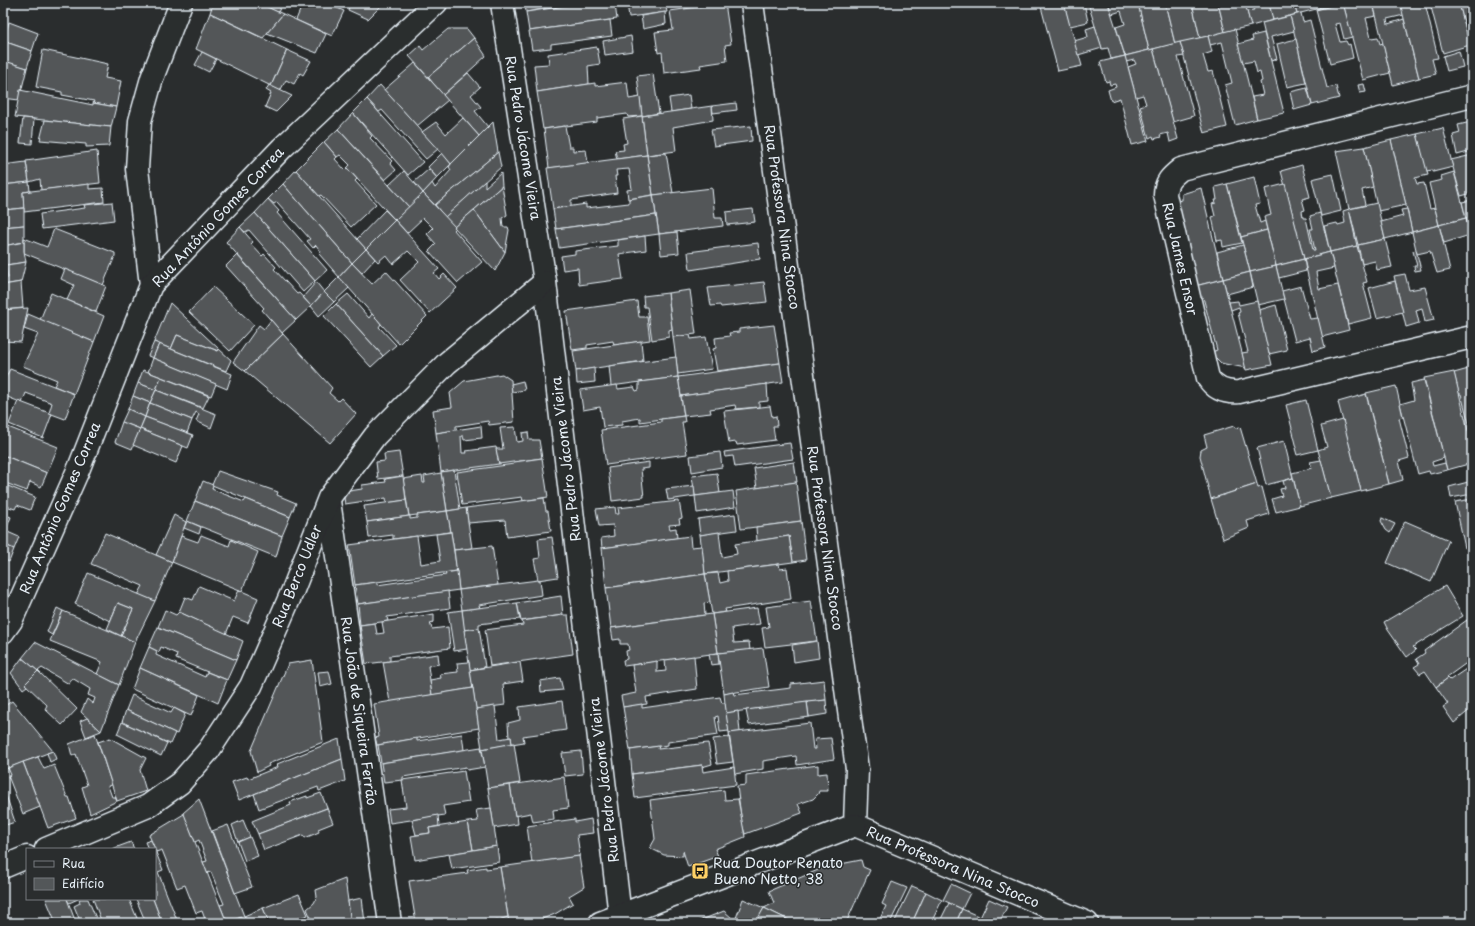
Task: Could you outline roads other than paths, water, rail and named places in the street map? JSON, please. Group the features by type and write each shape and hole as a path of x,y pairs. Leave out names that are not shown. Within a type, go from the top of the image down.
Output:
{"street":[{"path":"151,285 137,169 140,121 152,78 181,3"},
{"name":"Rua Antônio Gomes Correa","path":"3,632 10,622 79,468 151,285 282,148 436,3"},
{"name":"Rua Pedro Jácome Vieira","path":"502,3 545,282 610,919"},
{"name":"Rua Professora Nina Stocco","path":"752,3 857,769 855,825 1086,923"},
{"name":"Rua James Ensor","path":"1472,96 1181,169 1170,178 1165,187 1165,195 1208,378 1214,385 1222,390 1239,392 1472,337"},
{"name":"Rua Berco Udler","path":"48,848 148,806 180,783 208,750 251,686 293,590 329,498 375,436 447,363 545,282"},
{"name":"Rua João de Siqueira Ferrão","path":"329,498 390,923"},
{"path":"610,919 855,825"},
{"path":"3,867 26,857"}],"place":[{"name":"Rua Doutor Renato Bueno Netto, 38","path":"700,871"}]}
